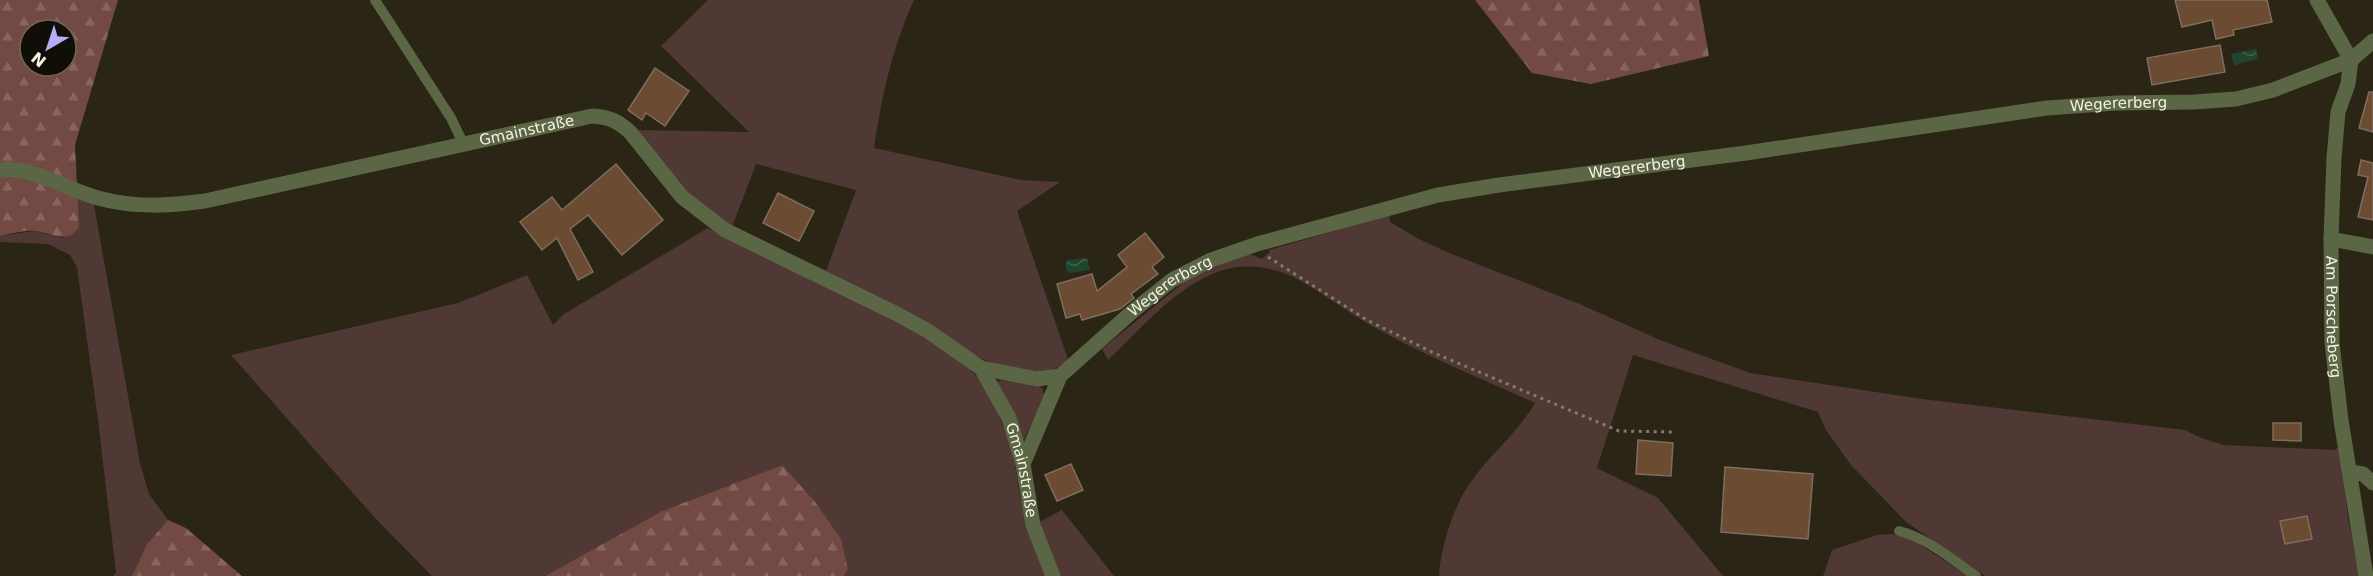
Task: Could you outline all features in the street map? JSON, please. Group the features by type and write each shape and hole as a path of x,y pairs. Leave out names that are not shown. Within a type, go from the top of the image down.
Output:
{"street":[{"path":"2317,0 2352,60 2373,41"},
{"name":"Am Porscheberg","path":"2352,60 2350,78 2338,112 2331,239 2334,374 2366,576"},
{"name":"Wegererberg","path":"1023,464 1060,376 1133,311 1172,280 1212,260 1257,244 1438,195 1499,185 1746,153 2047,108 2236,99 2273,90 2352,60"},
{"name":"Gmainstraße","path":"0,170 27,172 96,198 118,203 174,206 592,116 608,117 620,123 630,132 692,206 725,230 897,314 928,331 981,368 1037,379 1060,376"},
{"path":"2331,239 2373,247"},
{"name":"Gmainstraße","path":"981,368 1009,418 1023,464 1034,525 1053,576"},
{"path":"2351,472 2363,474 2373,483"}],"lane":[{"path":"375,0 452,118 464,145"},
{"path":"1899,531 1916,537 1976,576"}],"path":[{"path":"1257,244 1272,261 1367,320 1434,353 1619,431 1672,432"}],"shaded area":[{"path":"708,0 914,0 889,72 874,148 1021,180 1060,182 1017,211 1069,362 1052,370 1035,373 988,362 826,271 856,190 756,164 732,227 699,206 636,130 749,132 661,46"},
{"path":"77,184 91,188 140,463 149,494 168,520 147,544 132,576 113,576 116,573 77,267 70,255 48,244 0,242 0,236 34,231 63,238"},
{"path":"1389,215 1390,222 1449,253 1582,305 1660,340 1750,373 1922,399 2185,430 2224,445 2334,450 2339,447 2348,517 2359,576 1985,576 1906,522 1851,465 1826,430 1818,412 1633,355 1597,468 1658,498 1723,576 1439,576 1449,528 1464,492 1535,403 1390,336 1289,275 1258,267 1235,267 1210,275 1177,295 1108,360 1102,349 1189,278 1240,254 1253,255 1261,259 1269,253 1269,250"},
{"path":"708,228 919,333 959,358 978,378 995,406 1008,437 1014,457 1020,497 1046,576 844,576 848,570 782,465 662,511 545,576 432,576 375,518 231,355 458,303 527,275 553,325 564,314"},
{"path":"1000,380 1042,388 1045,397 1024,439 1022,439 997,382"},
{"path":"1062,510 1114,576 1059,576 1039,522"},
{"path":"1892,534 1913,540 1968,576 1823,576 1832,550 1877,535"}],"green space":[{"path":"0,0 118,0 75,145 79,227 69,236 64,237 41,232 22,232 0,236"},
{"path":"1475,0 1699,0 1709,56 1591,84 1532,73"},
{"path":"782,465 815,502 841,539 848,570 844,576 545,576 662,511"},
{"path":"168,520 186,528 242,576 132,576 147,544"}],"water":[{"path":"2256,49 2258,59 2234,65 2231,54"},
{"path":"1087,258 1090,270 1070,273 1066,270 1065,264 1068,260"}],"building":[{"path":"2175,0 2267,0 2272,22 2233,30 2234,35 2216,39 2212,20 2182,27"},
{"path":"2220,45 2225,72 2152,85 2147,58"},
{"path":"655,68 689,91 665,126 646,113 642,120 628,110"},
{"path":"2369,92 2373,92 2373,132 2359,128"},
{"path":"2361,160 2373,163 2373,220 2358,217 2368,177 2358,175"},
{"path":"616,164 663,220 622,255 588,215 570,229 593,272 578,280 557,238 542,250 520,222 552,197 562,210"},
{"path":"778,193 814,211 799,241 763,223"},
{"path":"1145,233 1164,257 1152,267 1158,274 1131,294 1134,298 1120,309 1082,320 1080,314 1066,318 1057,284 1092,274 1097,291 1127,267 1118,255"},
{"path":"2273,423 2301,423 2301,441 2273,440"},
{"path":"1638,440 1673,443 1671,476 1636,474"},
{"path":"1071,464 1083,490 1057,501 1045,475"},
{"path":"1725,467 1813,474 1808,539 1721,532"},
{"path":"2307,516 2312,539 2285,544 2280,521"}]}
